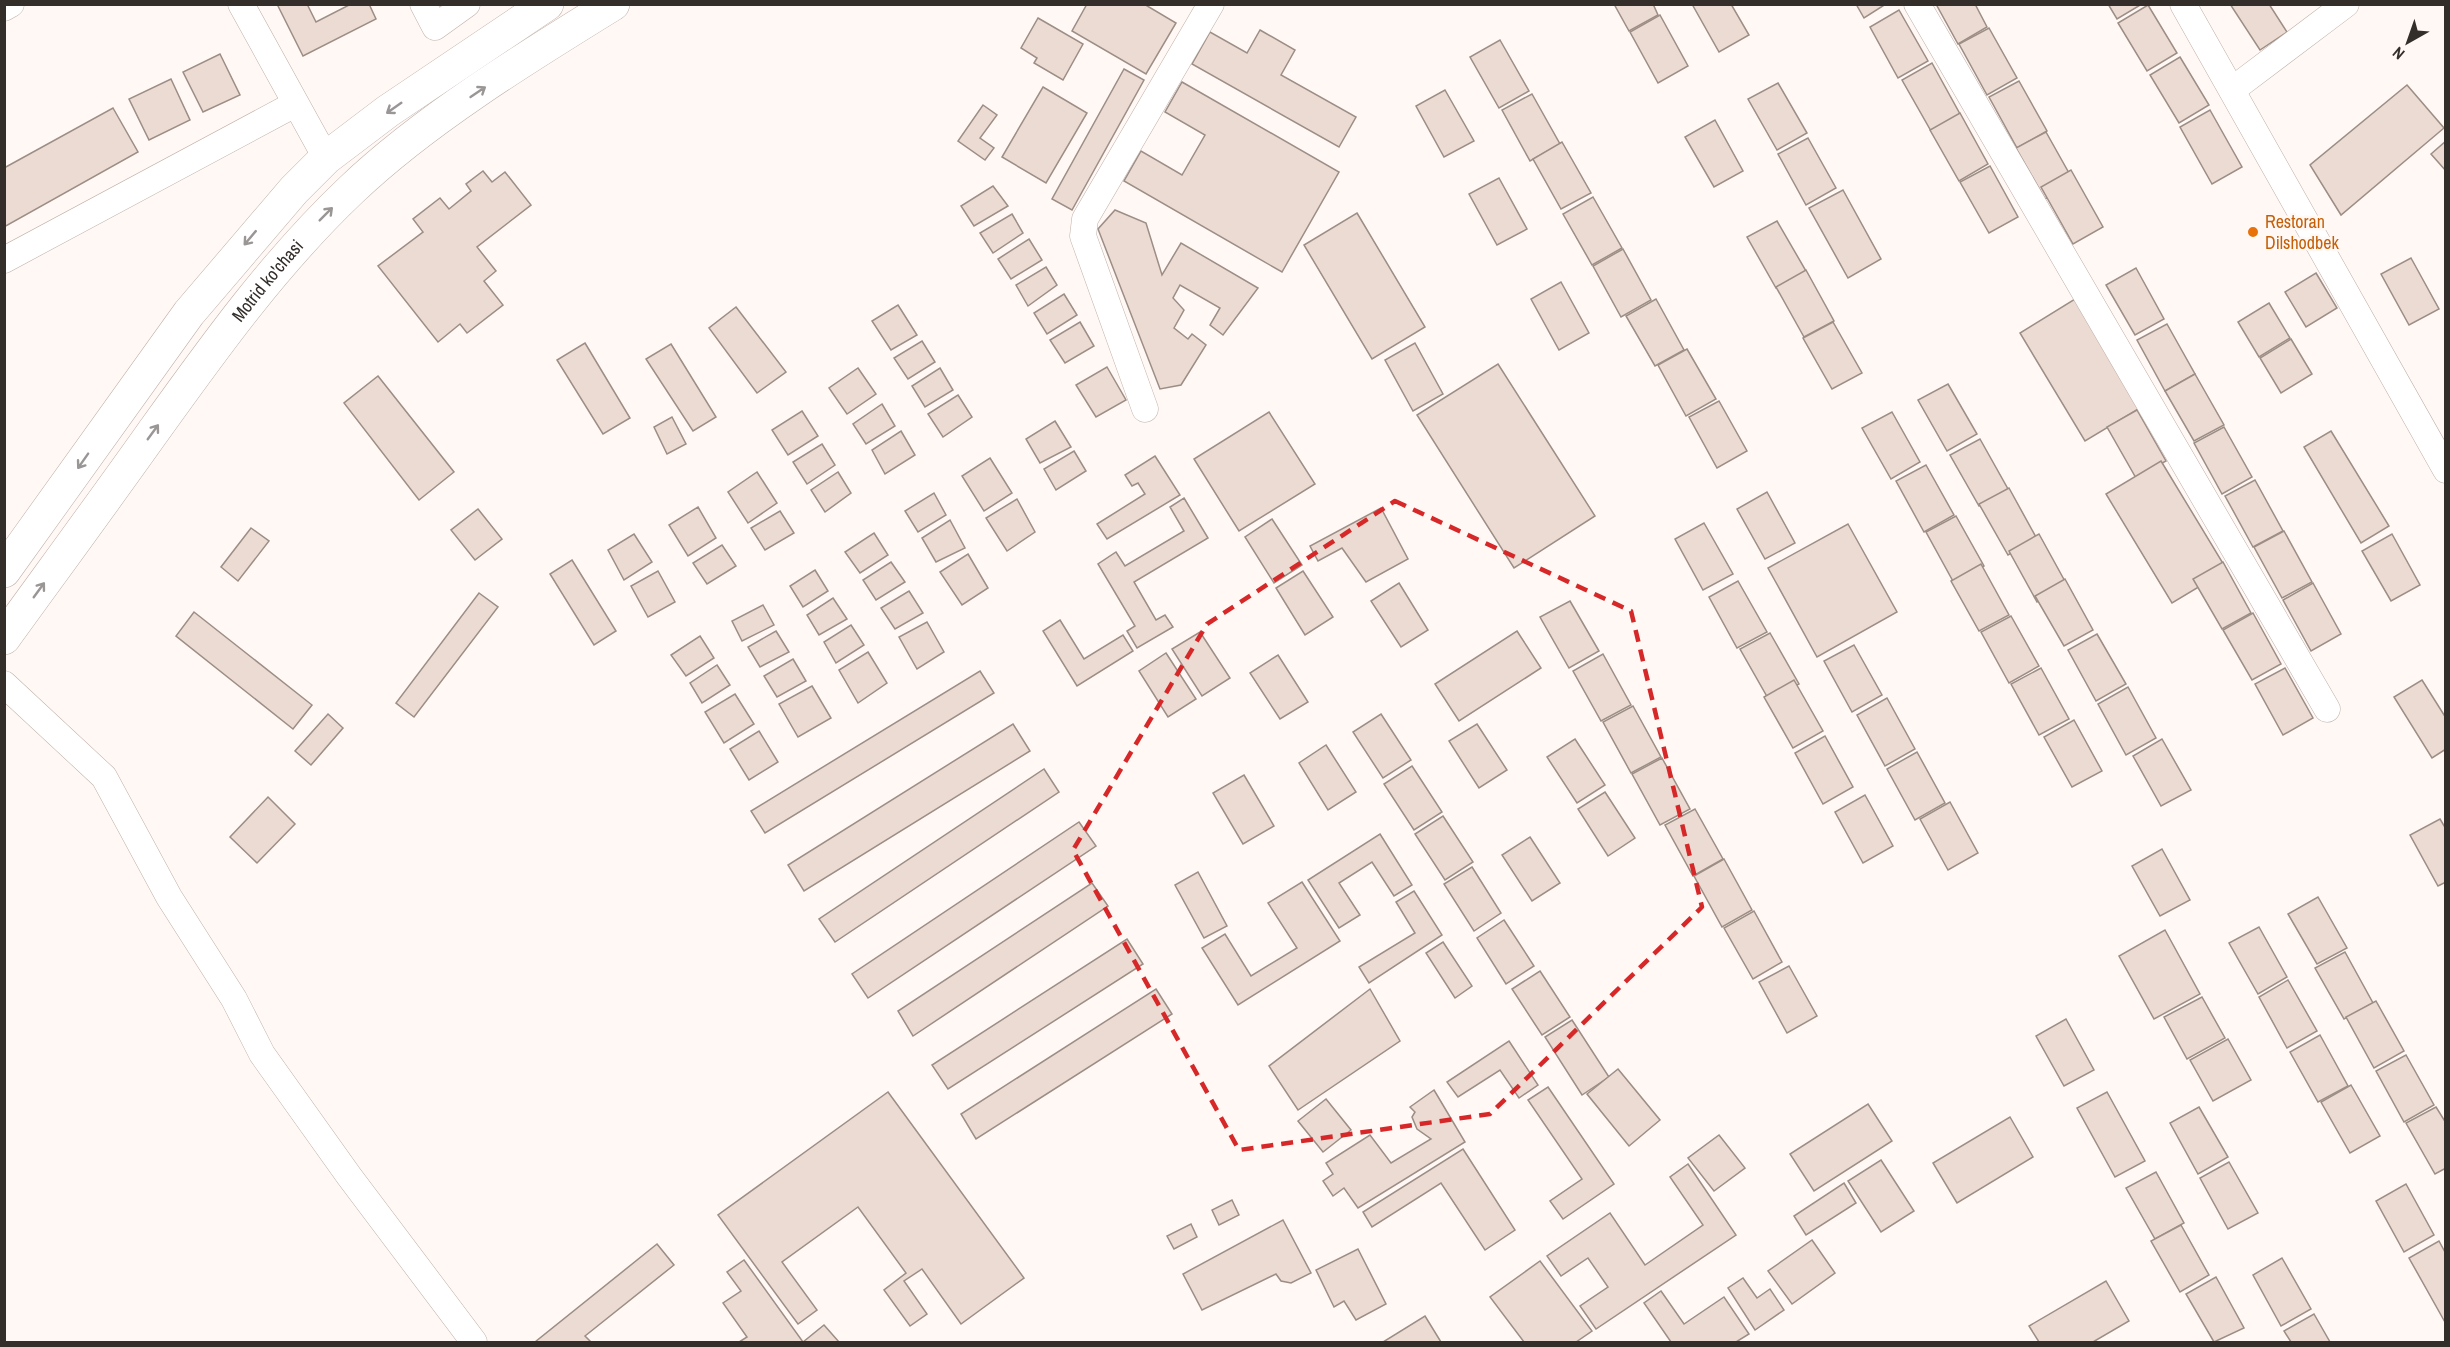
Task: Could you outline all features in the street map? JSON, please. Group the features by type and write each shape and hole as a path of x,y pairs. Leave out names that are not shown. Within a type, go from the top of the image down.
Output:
{"main road":[{"path":"4,571 212,283 263,223 326,158 388,111 547,4"},
{"name":"Motrid ko'chasi","path":"4,638 219,339 296,246 351,190 404,145 460,104 613,4"}],"street":[{"path":"4,8 11,4"},
{"path":"241,4 326,158"},
{"path":"423,4 435,27 468,4"},
{"path":"1145,409 1083,236 1085,219 1211,4"},
{"path":"1917,4 2327,710"},
{"path":"2183,4 2445,469"},
{"path":"2232,90 2346,4"},
{"path":"4,260 295,104"},
{"path":"4,684 104,777 169,897 234,999 262,1054 349,1176 474,1342"}],"highlighted area":[{"path":"1395,501 1631,611 1702,907 1490,1114 1239,1150 1073,850 1207,624"}],"building":[{"path":"277,4 307,4 316,22 351,4 369,4 376,19 303,56"},
{"path":"1087,4 1144,4 1176,23 1146,74 1072,31"},
{"path":"1614,4 1653,4 1658,15 1629,31"},
{"path":"1692,4 1731,4 1749,35 1719,52"},
{"path":"1856,4 1886,4 1864,18"},
{"path":"1936,4 1975,4 1987,27 1958,44"},
{"path":"2108,4 2142,4 2117,19"},
{"path":"2230,4 2269,4 2287,32 2260,50"},
{"path":"2148,5 2177,53 2147,71 2118,23"},
{"path":"1899,10 1928,61 1898,78 1870,27"},
{"path":"1660,15 1688,66 1658,83 1630,32"},
{"path":"1038,18 1083,44 1063,80 1034,63 1037,58 1021,48"},
{"path":"1989,28 2017,78 1987,95 1959,44"},
{"path":"1260,30 1295,50 1281,75 1356,117 1339,147 1192,64 1210,32 1247,53"},
{"path":"1500,40 1529,91 1499,108 1470,57"},
{"path":"220,54 240,95 203,112 183,72"},
{"path":"2180,57 2209,105 2179,123 2150,75"},
{"path":"1932,63 1960,114 1931,131 1902,80"},
{"path":"1124,69 1144,80 1072,210 1052,199"},
{"path":"171,79 190,120 149,140 129,99"},
{"path":"2019,81 2047,131 2017,148 1989,97"},
{"path":"1182,82 1339,172 1282,272 1124,181 1141,151 1182,175 1205,135 1165,112"},
{"path":"1778,83 1807,133 1777,150 1748,99"},
{"path":"2407,85 2444,128 2341,215 2310,165"},
{"path":"1043,87 1087,113 1046,183 1002,157"},
{"path":"1445,90 1474,141 1444,157 1416,106"},
{"path":"1532,94 1560,144 1530,161 1502,110"},
{"path":"983,105 997,115 980,138 994,148 985,160 958,141"},
{"path":"113,108 138,152 4,227 4,168"},
{"path":"2210,110 2242,167 2212,184 2180,127"},
{"path":"1960,113 1988,164 1959,181 1930,130"},
{"path":"1715,120 1743,171 1714,187 1685,137"},
{"path":"2046,132 2074,182 2045,199 2016,148"},
{"path":"1808,138 1836,188 1806,205 1778,154"},
{"path":"2446,141 2446,171 2431,154"},
{"path":"1562,142 1591,193 1561,209 1533,159"},
{"path":"1990,166 2018,217 1989,233 1960,182"},
{"path":"2071,170 2103,227 2073,244 2041,187"},
{"path":"483,171 492,182 505,172 531,205 477,247 496,271 484,281 503,305 467,333 460,324 438,342 378,266 423,232 413,219 440,198 449,209 471,191 466,184"},
{"path":"1499,178 1527,229 1497,245 1469,194"},
{"path":"993,186 1008,206 974,226 961,206"},
{"path":"1843,190 1881,259 1848,278 1809,208"},
{"path":"1593,197 1622,248 1592,265 1563,214"},
{"path":"1115,210 1146,223 1162,275 1181,243 1258,288 1223,335 1210,325 1220,308 1180,285 1173,298 1184,310 1174,328 1188,339 1192,334 1206,345 1181,385 1160,389 1098,229"},
{"path":"1357,213 1425,327 1372,359 1304,245"},
{"path":"1012,214 1023,233 993,253 980,233"},
{"path":"1777,221 1806,271 1776,288 1747,237"},
{"path":"1029,239 1042,260 1011,279 998,259"},
{"path":"1623,249 1651,300 1621,317 1593,266"},
{"path":"2411,258 2439,309 2409,325 2381,274"},
{"path":"1046,267 1057,285 1028,306 1016,285"},
{"path":"2136,268 2164,319 2135,335 2106,285"},
{"path":"1806,270 1834,321 1804,337 1776,287"},
{"path":"2316,273 2337,308 2306,327 2285,292"},
{"path":"1561,282 1589,333 1559,350 1531,299"},
{"path":"1064,294 1077,315 1047,334 1034,313"},
{"path":"1656,299 1684,350 1655,366 1626,316"},
{"path":"2075,299 2140,408 2085,441 2020,333"},
{"path":"2269,303 2290,338 2259,357 2238,322"},
{"path":"898,305 917,335 891,350 872,321"},
{"path":"736,307 786,372 757,393 709,328"},
{"path":"1080,322 1094,346 1065,363 1050,340"},
{"path":"1833,322 1862,373 1832,389 1803,338"},
{"path":"2167,324 2195,374 2165,391 2137,340"},
{"path":"2291,339 2312,374 2281,393 2260,358"},
{"path":"922,341 935,362 908,379 894,358"},
{"path":"585,343 630,418 603,434 557,360"},
{"path":"1415,343 1443,394 1413,411 1385,360"},
{"path":"671,344 716,417 693,431 646,359"},
{"path":"1687,349 1716,399 1686,416 1658,365"},
{"path":"1498,364 1595,516 1514,568 1417,415"},
{"path":"1107,367 1126,400 1096,417 1076,385"},
{"path":"858,368 876,394 847,414 829,388"},
{"path":"940,368 953,390 925,407 912,386"},
{"path":"2195,374 2224,425 2194,441 2165,391"},
{"path":"378,376 454,472 419,500 344,403"},
{"path":"1948,384 1977,434 1947,451 1918,400"},
{"path":"958,395 972,417 943,437 928,414"},
{"path":"1719,401 1747,451 1717,468 1689,417"},
{"path":"882,404 895,426 866,444 853,424"},
{"path":"2137,410 2166,461 2136,478 2107,427"},
{"path":"802,411 818,436 788,455 772,430"},
{"path":"1269,412 1315,484 1239,531 1194,459"},
{"path":"1892,412 1920,462 1891,479 1862,428"},
{"path":"672,417 686,444 667,454 654,427"},
{"path":"1055,421 1071,447 1040,463 1026,439"},
{"path":"2224,427 2252,477 2222,494 2194,443"},
{"path":"901,431 915,455 885,474 872,450"},
{"path":"2331,431 2389,526 2361,543 2304,447"},
{"path":"1980,439 2008,489 1979,506 1950,455"},
{"path":"822,444 835,465 807,484 793,462"},
{"path":"1074,451 1086,471 1056,490 1044,469"},
{"path":"1155,456 1180,495 1107,539 1097,524 1145,494 1138,483 1132,486 1125,475"},
{"path":"990,458 1012,493 984,511 962,476"},
{"path":"2161,461 2227,570 2172,603 2106,494"},
{"path":"1926,465 1954,515 1924,532 1896,481"},
{"path":"757,472 777,503 748,523 728,492"},
{"path":"838,472 851,493 825,512 811,490"},
{"path":"2255,480 2283,531 2253,547 2225,496"},
{"path":"2009,488 2037,539 2008,555 1979,504"},
{"path":"1767,492 1795,543 1765,559 1737,509"},
{"path":"934,493 946,515 918,532 905,511"},
{"path":"1184,498 1208,538 1134,582 1156,620 1165,615 1173,627 1137,648 1127,631 1135,626 1098,564 1116,552 1125,566 1184,531 1170,507"},
{"path":"1017,499 1035,532 1007,551 986,518"},
{"path":"698,507 716,538 688,556 669,525"},
{"path":"1381,508 1408,559 1366,582 1342,548 1318,561 1310,546"},
{"path":"478,509 502,539 475,560 451,530"},
{"path":"780,511 794,533 765,550 751,528"},
{"path":"1956,516 1984,566 1954,583 1926,532"},
{"path":"1272,519 1302,565 1274,583 1245,537"},
{"path":"950,520 965,548 936,562 922,538"},
{"path":"1704,523 1733,574 1703,590 1675,539"},
{"path":"1848,524 1897,612 1817,657 1768,568"},
{"path":"251,528 269,541 238,581 221,567"},
{"path":"2284,531 2312,582 2282,598 2254,547"},
{"path":"874,533 888,555 860,573 845,552"},
{"path":"634,534 652,562 624,580 608,550"},
{"path":"2039,534 2067,585 2037,602 2009,551"},
{"path":"2392,534 2420,585 2391,601 2362,551"},
{"path":"722,545 736,566 707,584 693,563"},
{"path":"968,554 988,588 962,605 940,572"},
{"path":"572,560 616,631 594,645 550,574"},
{"path":"891,562 905,582 876,600 863,580"},
{"path":"2223,562 2251,613 2222,629 2193,579"},
{"path":"1981,564 2009,615 1979,631 1951,581"},
{"path":"815,570 828,591 803,607 790,586"},
{"path":"658,571 675,602 648,617 631,586"},
{"path":"1303,571 1333,617 1305,635 1276,588"},
{"path":"2065,579 2093,630 2064,646 2035,596"},
{"path":"1738,581 1767,632 1737,648 1709,597"},
{"path":"1399,583 1428,630 1401,647 1371,601"},
{"path":"2313,583 2341,634 2311,651 2283,600"},
{"path":"909,591 923,613 895,629 881,608"},
{"path":"479,593 498,607 414,717 396,703"},
{"path":"833,598 847,619 819,635 807,615"},
{"path":"1570,601 1599,651 1569,668 1540,617"},
{"path":"763,605 774,625 742,641 732,621"},
{"path":"194,612 312,705 293,729 176,636"},
{"path":"2253,613 2281,664 2252,680 2223,630"},
{"path":"2011,616 2039,666 2009,683 1981,632"},
{"path":"1060,620 1084,659 1123,635 1133,651 1077,686 1043,631"},
{"path":"927,622 944,652 917,669 899,637"},
{"path":"851,625 864,645 836,663 824,642"},
{"path":"776,631 789,652 760,667 748,647"},
{"path":"1517,631 1541,668 1459,721 1435,684"},
{"path":"1200,632 1230,678 1202,696 1172,649"},
{"path":"1770,633 1799,684 1769,700 1740,649"},
{"path":"2097,634 2126,684 2096,701 2068,650"},
{"path":"700,636 714,658 686,676 671,655"},
{"path":"1854,645 1882,695 1852,712 1824,661"},
{"path":"868,652 887,683 858,703 839,670"},
{"path":"1166,653 1196,699 1168,717 1139,671"},
{"path":"1603,654 1631,705 1601,721 1573,671"},
{"path":"1278,655 1308,702 1280,719 1250,673"},
{"path":"793,659 806,681 777,697 764,676"},
{"path":"717,665 730,685 702,703 690,683"},
{"path":"2041,668 2069,719 2039,735 2011,684"},
{"path":"2285,668 2313,718 2283,735 2255,684"},
{"path":"980,671 994,693 765,833 751,811"},
{"path":"1794,680 1823,731 1793,748 1764,697"},
{"path":"2422,680 2446,718 2446,749 2432,758 2394,697"},
{"path":"812,686 831,718 798,737 779,704"},
{"path":"2128,687 2156,738 2126,755 2098,704"},
{"path":"735,694 754,724 724,743 705,712"},
{"path":"1887,698 1915,749 1885,766 1857,715"},
{"path":"1633,706 1661,757 1631,773 1603,722"},
{"path":"328,714 343,728 311,765 295,751"},
{"path":"1381,714 1411,760 1383,778 1353,732"},
{"path":"2074,720 2102,771 2072,787 2044,737"},
{"path":"1013,724 1030,751 804,891 788,865"},
{"path":"1477,724 1507,770 1479,788 1449,741"},
{"path":"759,731 778,762 749,780 730,749"},
{"path":"1825,736 1853,787 1823,804 1795,753"},
{"path":"1575,739 1605,785 1577,803 1547,757"},
{"path":"2162,739 2191,790 2161,806 2133,756"},
{"path":"1326,745 1356,792 1328,810 1299,763"},
{"path":"1917,752 1945,803 1915,820 1887,769"},
{"path":"1662,758 1690,809 1660,825 1632,774"},
{"path":"1412,766 1442,812 1414,830 1384,784"},
{"path":"1044,769 1059,792 835,942 819,919"},
{"path":"1244,775 1274,826 1243,844 1213,793"},
{"path":"1605,792 1635,838 1608,856 1578,809"},
{"path":"1865,795 1893,846 1863,863 1835,812"},
{"path":"268,797 295,824 257,863 230,837"},
{"path":"1950,802 1978,853 1948,870 1920,819"},
{"path":"1695,809 1723,859 1693,876 1665,825"},
{"path":"1443,816 1473,862 1445,880 1415,834"},
{"path":"2440,819 2446,829 2446,882 2438,886 2410,835"},
{"path":"1079,822 1096,846 868,998 852,974"},
{"path":"1380,834 1412,885 1394,896 1372,862 1339,883 1360,915 1339,928 1308,880"},
{"path":"1530,837 1560,883 1532,901 1502,855"},
{"path":"2162,849 2190,900 2160,916 2132,866"},
{"path":"1724,859 1752,910 1722,927 1694,876"},
{"path":"1472,867 1501,913 1474,931 1444,884"},
{"path":"1198,872 1227,926 1204,938 1175,885"},
{"path":"1302,882 1340,941 1238,1005 1202,948 1225,934 1251,976 1297,948 1268,903"},
{"path":"1092,883 1108,906 913,1036 898,1011"},
{"path":"1414,891 1442,935 1369,983 1359,967 1415,933 1396,902"},
{"path":"2318,897 2347,948 2317,964 2288,914"},
{"path":"1754,911 1782,962 1753,979 1724,928"},
{"path":"1504,920 1534,966 1506,984 1477,938"},
{"path":"2259,927 2287,977 2258,994 2229,943"},
{"path":"2165,930 2200,994 2154,1019 2119,956"},
{"path":"1127,939 1143,964 948,1089 932,1065"},
{"path":"1443,942 1472,986 1455,998 1426,953"},
{"path":"2345,952 2373,1003 2344,1019 2315,968"},
{"path":"1789,966 1817,1016 1787,1033 1759,982"},
{"path":"1540,971 1570,1017 1542,1035 1512,989"},
{"path":"2288,980 2317,1031 2287,1048 2259,997"},
{"path":"1156,989 1172,1014 976,1139 961,1114"},
{"path":"1370,989 1400,1041 1298,1110 1269,1066"},
{"path":"2202,997 2225,1038 2187,1059 2164,1017"},
{"path":"2376,1001 2404,1051 2374,1068 2346,1017"},
{"path":"2066,1019 2094,1070 2064,1086 2036,1036"},
{"path":"1572,1020 1609,1077 1582,1095 1545,1037"},
{"path":"2320,1035 2348,1086 2318,1102 2290,1052"},
{"path":"2228,1039 2251,1080 2213,1101 2190,1060"},
{"path":"1509,1041 1538,1085 1519,1098 1500,1070 1458,1097 1447,1082"},
{"path":"2406,1055 2434,1105 2404,1122 2376,1071"},
{"path":"1618,1069 1660,1120 1629,1146 1587,1094"},
{"path":"2351,1085 2380,1136 2350,1153 2321,1102"},
{"path":"1548,1087 1614,1184 1563,1219 1550,1201 1582,1179 1528,1100"},
{"path":"1434,1090 1465,1142 1358,1208 1344,1188 1333,1196 1323,1181 1333,1174 1326,1163 1370,1135 1391,1163 1431,1139 1417,1129 1412,1117 1415,1112 1410,1107"},
{"path":"888,1092 1024,1278 961,1324 922,1269 904,1281 927,1314 910,1326 884,1290 906,1273 858,1207 782,1262 817,1310 798,1324 718,1215"},
{"path":"2107,1092 2145,1161 2115,1177 2077,1108"},
{"path":"1326,1099 1351,1130 1323,1152 1298,1121"},
{"path":"1868,1104 1892,1141 1814,1191 1790,1154"},
{"path":"2199,1107 2228,1157 2198,1174 2170,1123"},
{"path":"2436,1107 2446,1123 2446,1168 2435,1174 2406,1123"},
{"path":"2010,1117 2033,1157 1957,1203 1933,1163"},
{"path":"1719,1135 1745,1168 1714,1191 1688,1158"},
{"path":"1463,1149 1515,1230 1485,1250 1441,1183 1372,1227 1363,1212"},
{"path":"1881,1160 1914,1211 1881,1232 1848,1181"},
{"path":"2229,1162 2258,1213 2228,1229 2200,1178"},
{"path":"1688,1164 1736,1235 1596,1329 1580,1306 1608,1287 1588,1258 1561,1276 1547,1256 1610,1213 1645,1265 1703,1225 1670,1177"},
{"path":"2156,1172 2184,1223 2155,1239 2126,1188"},
{"path":"1844,1183 1856,1203 1806,1235 1794,1216"},
{"path":"2406,1184 2434,1235 2404,1252 2376,1201"},
{"path":"1232,1200 1239,1215 1219,1225 1212,1210"},
{"path":"1283,1220 1311,1273 1291,1283 1281,1281 1276,1274 1202,1310 1183,1274"},
{"path":"1191,1224 1197,1237 1174,1249 1167,1236"},
{"path":"2181,1225 2209,1275 2180,1292 2151,1241"},
{"path":"1812,1240 1835,1273 1792,1304 1768,1271"},
{"path":"2439,1241 2446,1254 2446,1324 2409,1258"},
{"path":"657,1244 674,1265 585,1336 591,1342 535,1342"},
{"path":"1358,1249 1386,1304 1356,1320 1344,1301 1334,1307 1316,1270"},
{"path":"2282,1258 2311,1309 2281,1326 2253,1275"},
{"path":"744,1260 803,1342 739,1342 747,1337 723,1303 741,1291 727,1272"},
{"path":"1540,1261 1592,1331 1576,1342 1524,1342 1490,1297"},
{"path":"2216,1277 2244,1328 2214,1342 2186,1294"},
{"path":"1743,1278 1757,1298 1770,1289 1784,1310 1755,1330 1728,1288"},
{"path":"2106,1281 2129,1321 2093,1342 2039,1342 2029,1326"},
{"path":"1661,1291 1684,1324 1724,1297 1749,1334 1736,1342 1671,1342 1644,1303"},
{"path":"2314,1314 2330,1342 2291,1342 2284,1331"},
{"path":"1425,1316 1441,1342 1383,1342"},
{"path":"824,1325 839,1342 803,1342"}],"place":[{"name":"Restoran Dilshodbek","path":"2253,232"}]}
